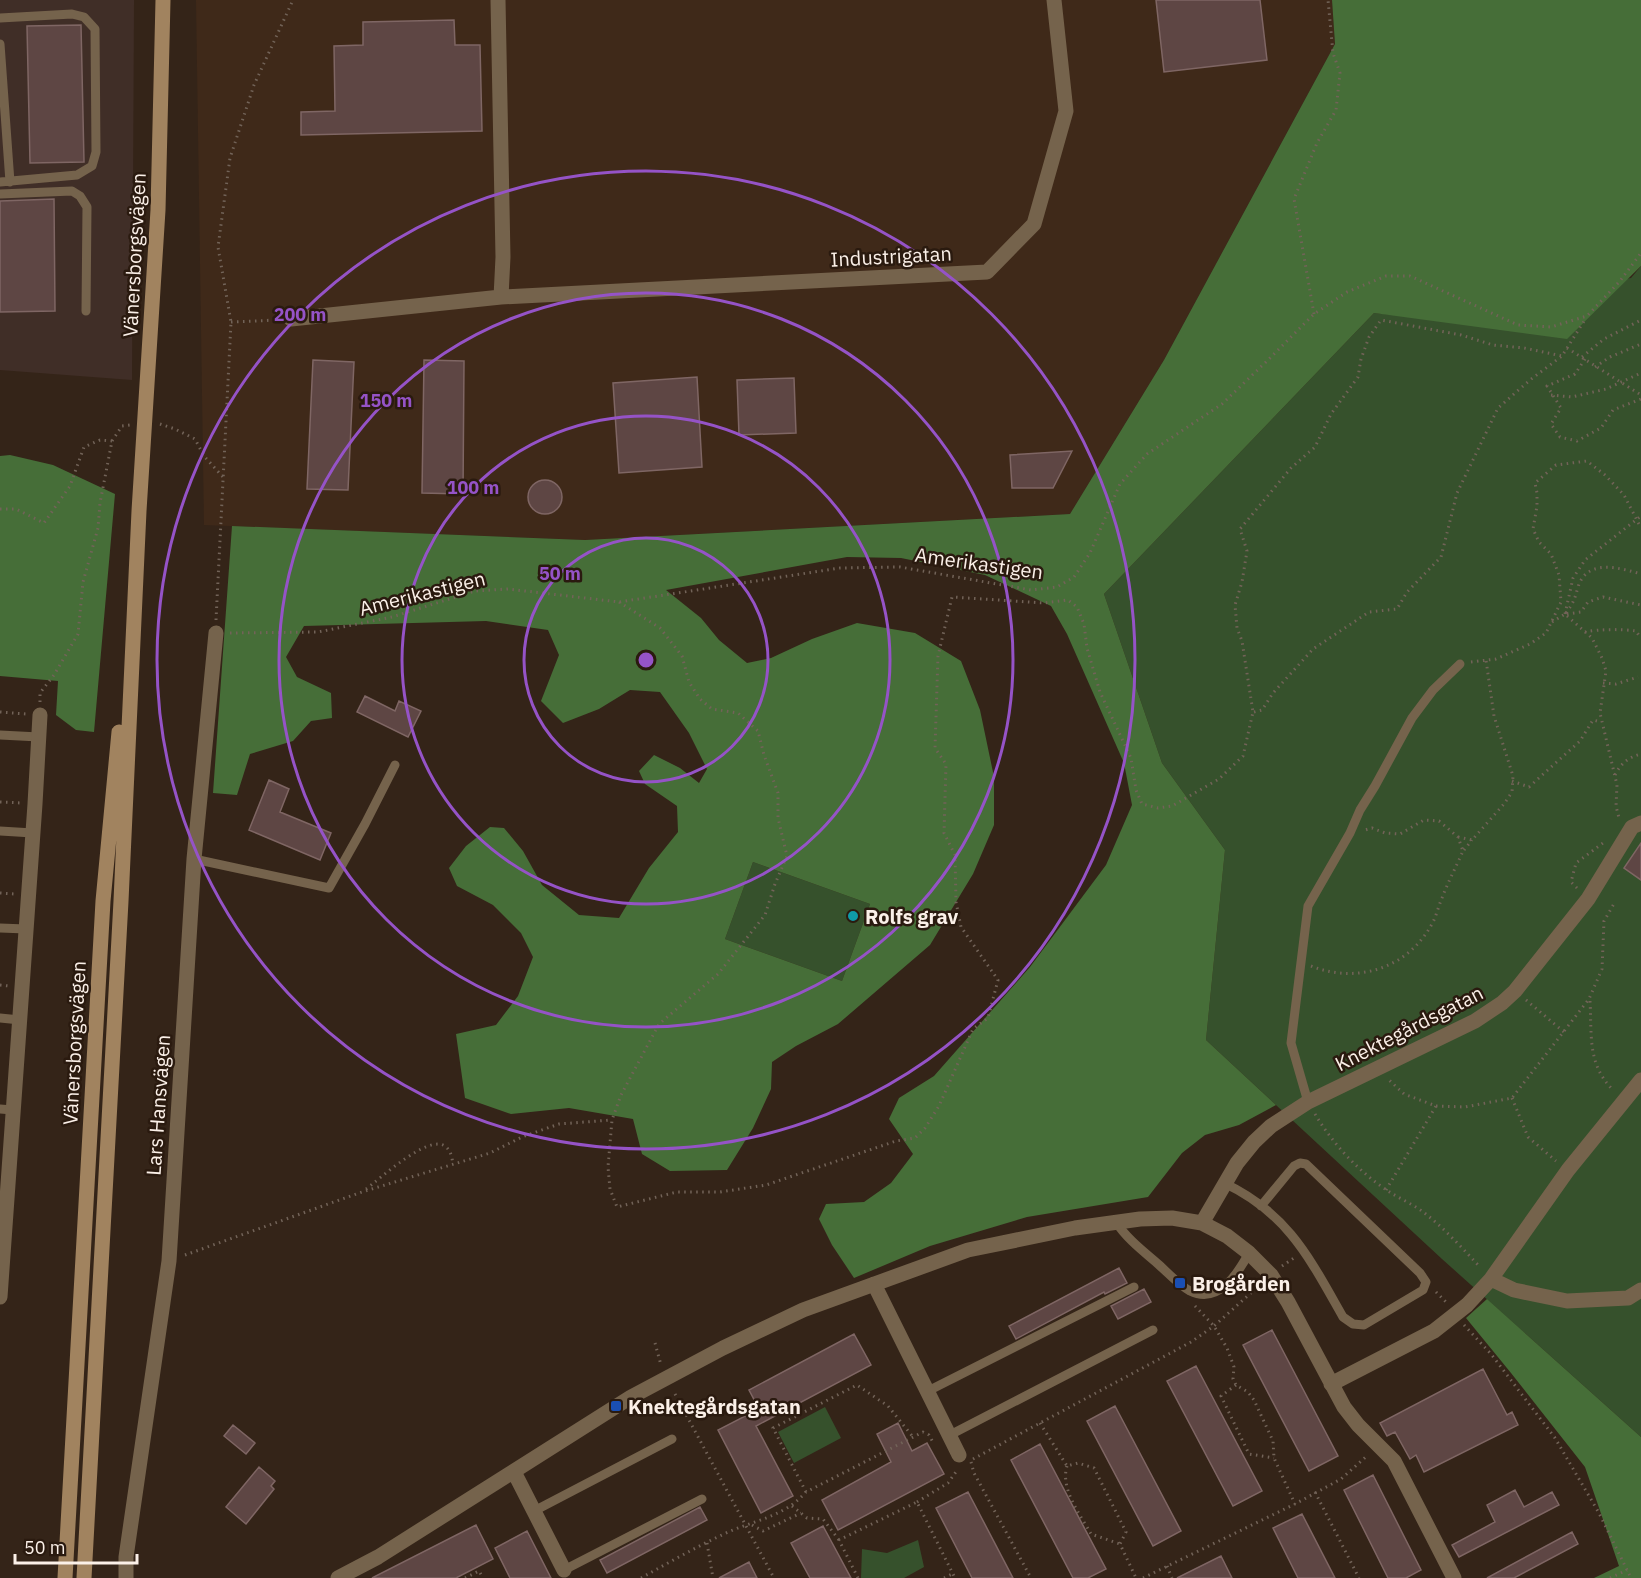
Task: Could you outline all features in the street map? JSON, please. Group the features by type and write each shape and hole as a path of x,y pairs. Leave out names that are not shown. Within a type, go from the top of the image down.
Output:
{"main road":[{"name":"Vänersborgsvägen","path":"84,1578 139,511 158,210 163,0"},
{"name":"Vänersborgsvägen","path":"65,1578 104,901 139,511"}],"street":[{"path":"498,0 503,257 501,297"},
{"name":"Industrigatan","path":"291,319 501,297 987,272 1034,224 1066,111 1054,0"},
{"name":"Lars Hansvägen","path":"126,1578 126,1557 169,1261 194,860 216,633"},
{"path":"0,1297 7,1110 20,1020 36,804 40,715"},
{"name":"Knektegårdsgatan","path":"1202,1223 1237,1163 1271,1125 1308,1102 1475,1021 1502,1003 1515,991 1588,899 1632,827 1641,823"},
{"path":"1331,1384 1434,1331 1455,1316 1491,1279 1568,1170 1641,1080"},
{"path":"338,1578 378,1557 631,1397 723,1348 803,1310 968,1250 1075,1228 1172,1218 1202,1223 1227,1236 1249,1253 1271,1275 1351,1416 1394,1461 1454,1578"},
{"path":"1491,1279 1514,1290 1567,1301 1628,1298 1641,1290"},
{"path":"874,1284 948,1436 956,1460"},
{"path":"514,1472 564,1570"}],"lane":[{"path":"0,18 72,14 84,17 95,29 96,152 92,166 77,175 5,182 0,44"},
{"path":"0,194 72,191 80,196 87,207 86,311"},
{"path":"1308,1102 1291,1043 1308,906 1412,718 1433,690 1460,664"},
{"path":"0,735 39,737"},
{"path":"194,860 329,888 395,765"},
{"path":"0,831 33,833"},
{"path":"0,928 26,929"},
{"path":"0,1018 20,1020"},
{"path":"1224,1183 1261,1206 1291,1232 1305,1249 1343,1317 1353,1324 1364,1325 1381,1317 1423,1290 1426,1282 1420,1273 1306,1164 1300,1163 1294,1166 1261,1206"},
{"path":"1116,1222 1123,1233 1180,1283 1191,1291 1202,1294 1214,1292 1226,1286 1236,1276 1249,1253"},
{"path":"926,1392 1134,1287"},
{"path":"948,1436 1152,1330"},
{"path":"534,1510 672,1439"},
{"path":"564,1570 702,1499"}],"path":[{"path":"216,633 231,322 218,247 230,158 254,85 293,0"},
{"path":"1314,314 1294,199 1317,144 1336,110 1340,73 1333,52 1328,0"},
{"name":"Amerikastigen","path":"216,633 318,632 392,617 476,591 508,589 619,602 840,567 900,567 1031,590 1058,587 1074,577 1090,553 1120,484 1147,454 1222,404 1314,314 1347,292 1386,276 1410,276 1518,325 1551,327 1587,316 1620,281 1641,253"},
{"path":"1253,712 1262,710 1273,693 1313,649 1369,612 1397,609 1407,592 1441,557 1457,493 1498,408 1562,356 1587,316"},
{"path":"231,322 291,319"},
{"path":"619,602 660,628 682,656 689,682 700,699 712,709 738,713 758,731 778,793 778,818 787,856 765,915 718,974 659,1024 621,1095 612,1120 608,1167 610,1189 616,1207 677,1192 720,1192 766,1185 896,1141 915,1138 926,1128 939,1106 974,1029 988,1018 998,980 962,927 956,902 955,855 944,833 946,764 935,748 938,656 952,597 1044,603 1068,600 1077,607 1100,692 1131,758 1136,790 1142,804 1158,808 1173,806 1219,779 1244,756 1253,712 1242,641 1237,628 1235,605 1242,582 1247,551 1240,529 1291,468 1315,447 1331,414 1358,377 1361,359 1369,337 1381,320 1461,335 1493,345 1524,348 1562,356"},
{"path":"1641,320 1604,339 1583,358 1575,374 1547,386 1561,408 1551,424 1560,437 1577,441 1601,428 1613,410 1641,397"},
{"path":"1595,367 1610,357 1641,344"},
{"path":"1567,348 1641,397"},
{"path":"1551,395 1572,397 1606,388 1641,373"},
{"path":"0,712 40,715 40,693 54,675 78,634 83,582 98,528 100,503 112,441 122,426 160,424 195,439 204,456 223,477"},
{"path":"0,509 16,508 44,523 70,486 84,447 100,440 112,441"},
{"path":"1460,664 1496,659 1530,644 1546,633 1551,623 1561,602 1559,575 1551,554 1539,542 1533,530 1537,506 1535,483 1556,465 1587,461 1605,475 1624,495 1641,528"},
{"path":"1565,614 1574,578 1585,560 1641,516"},
{"path":"1551,623 1565,614 1576,598 1578,586 1586,573 1597,568 1612,566 1641,574"},
{"path":"1565,614 1581,612 1588,602 1603,597 1641,605"},
{"path":"1565,614 1592,638 1606,671 1600,713 1617,785 1616,806 1623,840 1601,843 1576,863 1571,882 1588,899"},
{"path":"1586,632 1622,629 1636,631 1640,637"},
{"path":"1301,962 1325,972 1348,974 1372,972 1393,964 1414,947 1433,921 1463,851 1512,792 1513,776 1494,716 1486,660"},
{"path":"1603,683 1616,684 1638,677"},
{"path":"1512,781 1529,787 1580,741 1593,720 1601,722"},
{"path":"1614,776 1618,768 1629,757 1641,754"},
{"path":"0,802 36,804"},
{"path":"1350,833 1372,828 1385,833 1400,834 1424,820 1439,821 1458,837 1472,840"},
{"path":"1458,837 1463,851"},
{"path":"1382,1067 1389,1081 1404,1094 1436,1106 1465,1107 1512,1098 1589,999 1602,969 1604,921 1615,902"},
{"path":"1515,991 1564,1032"},
{"path":"1589,999 1591,1043 1597,1068 1611,1088 1625,1100"},
{"path":"1512,1098 1528,1137 1568,1170"},
{"path":"1308,1102 1324,1129 1348,1159 1386,1190 1425,1213 1447,1232 1491,1279"},
{"path":"1386,1190 1436,1106"},
{"path":"169,1261 362,1192 490,1153 522,1137 559,1124 612,1120"},
{"path":"362,1192 419,1150 431,1144 444,1145 448,1149 453,1164"},
{"path":"1030,1578 974,1473 971,1460 1191,1342 1214,1326 1271,1275 1305,1249"},
{"path":"1189,1301 1214,1326 1234,1367 1233,1379 1236,1385 1248,1392 1254,1400 1273,1441 1274,1458 1295,1504"},
{"path":"1455,1316 1491,1354 1555,1438 1599,1513 1631,1578"},
{"path":"656,1343 662,1367"},
{"path":"806,1492 773,1428 857,1385 888,1406 913,1437"},
{"path":"1236,1385 1221,1396 1249,1454 1274,1458"},
{"path":"675,1394 774,1578"},
{"path":"1040,1423 1068,1466"},
{"path":"641,1578 707,1543 746,1525 776,1515 792,1506 806,1492 913,1437 926,1432 934,1444"},
{"path":"1143,1578 1341,1479 1378,1445"},
{"path":"839,1540 917,1502 948,1483 963,1463 956,1460"},
{"path":"1068,1466 1078,1463 1094,1468 1125,1532 1120,1544"},
{"path":"1068,1466 1065,1485 1091,1534 1120,1544 1136,1578"},
{"path":"1315,1492 1359,1578"},
{"path":"917,1502 955,1578"},
{"path":"792,1506 807,1518 823,1519 839,1540 858,1578"},
{"path":"751,1524 763,1531 801,1513"},
{"path":"707,1543 713,1578"},
{"path":"1167,1566 1172,1578"},
{"path":"1610,1578 1627,1570"},
{"path":"465,1578 479,1571 483,1578"},
{"path":"944,1578 952,1574"}],"shaded area":[{"path":"0,0 134,0 132,380 0,370"},
{"path":"196,0 1332,0 1335,44 1164,360 1070,514 585,540 204,525"}],"green space":[{"path":"1332,0 1641,0 1641,266 1567,339 1374,313 1104,594 1162,763 1225,850 1206,1040 1276,1105 1239,1125 1205,1135 1182,1153 1148,1197 1027,1217 930,1246 854,1278 832,1245 819,1219 826,1204 864,1202 891,1183 913,1154 889,1119 899,1098 934,1076 1030,967 1106,865 1132,805 1124,763 1067,634 1051,606 985,575 901,558 847,557 666,590 701,618 719,640 747,663 771,658 812,639 857,623 915,633 961,661 980,710 994,777 994,825 973,874 930,945 838,1024 796,1046 772,1062 771,1089 753,1128 727,1170 670,1171 642,1154 633,1119 569,1108 511,1114 465,1098 456,1034 496,1025 518,996 533,957 521,933 493,905 457,886 449,868 466,846 490,827 504,828 523,851 542,885 579,915 619,918 649,868 678,832 677,806 645,784 639,771 654,755 680,768 699,783 707,769 689,733 660,692 630,690 599,709 563,723 541,701 559,655 548,630 486,621 304,626 286,657 297,677 331,693 332,718 311,721 293,741 250,754 237,795 213,793 232,526 585,540 1070,514 1164,360 1335,44","holes":["753,862 870,904 842,981 725,939"]},
{"path":"1641,266 1641,1437 1442,1259 1206,1040 1225,850 1162,763 1104,594 1374,313 1404,316 1631,278"},
{"path":"10,455 53,465 115,494 94,732 76,730 56,715 58,681 0,676 0,456"},
{"path":"753,862 870,904 842,981 725,939"},
{"path":"1487,1299 1641,1437 1641,1578 1594,1578 1619,1566 1585,1467 1466,1318"},
{"path":"825,1407 841,1438 794,1463 778,1432"},
{"path":"918,1540 924,1567 904,1578 861,1578 862,1549 887,1553"}],"building":[{"path":"1156,0 1260,0 1267,60 1164,72"},
{"path":"454,20 455,45 480,45 482,131 301,135 301,112 335,111 334,46 363,45 363,22"},
{"path":"81,25 84,162 30,163 27,26"},
{"path":"54,199 55,311 0,312 0,201"},
{"path":"313,360 354,362 348,490 307,489"},
{"path":"424,360 464,361 463,494 422,493"},
{"path":"697,377 702,467 619,473 613,383"},
{"path":"794,378 796,433 739,435 737,380"},
{"path":"1072,451 1053,488 1012,488 1010,455"},
{"path":"545,480 557,485 562,497 557,509 545,514 533,509 528,497 533,485"},
{"path":"365,696 395,711 399,701 421,711 408,737 357,712"},
{"path":"269,780 289,789 280,812 331,833 320,860 249,830"},
{"path":"1641,843 1641,880 1624,868"},
{"path":"1119,1268 1127,1283 1105,1294 1104,1292 1016,1339 1009,1326"},
{"path":"1144,1289 1151,1302 1118,1319 1111,1306"},
{"path":"1272,1330 1338,1456 1309,1471 1243,1345"},
{"path":"854,1334 871,1365 756,1426 793,1496 761,1513 718,1430 759,1409 749,1390"},
{"path":"1196,1366 1262,1491 1233,1506 1167,1381"},
{"path":"1483,1369 1507,1415 1512,1412 1518,1425 1424,1472 1416,1455 1410,1459 1395,1432 1387,1436 1380,1423"},
{"path":"1115,1406 1181,1531 1153,1546 1087,1421"},
{"path":"898,1423 912,1451 927,1443 944,1474 838,1530 822,1500 891,1462 877,1434"},
{"path":"233,1425 255,1443 246,1454 224,1436"},
{"path":"1040,1444 1106,1569 1088,1578 1073,1578 1011,1460"},
{"path":"259,1467 275,1481 271,1486 274,1489 246,1524 226,1507"},
{"path":"1373,1475 1421,1570 1406,1578 1388,1578 1344,1490"},
{"path":"1515,1490 1524,1507 1552,1492 1559,1505 1459,1557 1452,1545 1495,1522 1487,1505"},
{"path":"968,1492 1013,1578 972,1578 936,1508"},
{"path":"700,1507 707,1520 607,1573 600,1560"},
{"path":"1302,1514 1335,1578 1298,1578 1273,1528"},
{"path":"476,1525 493,1559 456,1578 372,1578"},
{"path":"823,1526 851,1578 810,1578 791,1543"},
{"path":"527,1531 551,1578 510,1578 495,1548"},
{"path":"1572,1532 1578,1544 1514,1578 1487,1578"},
{"path":"1221,1556 1232,1578 1177,1578"},
{"path":"749,1562 757,1578 719,1578"}],"place":[{"name":"Rolfs grav","path":"853,916"},
{"name":"Brogården","path":"1180,1283"},
{"name":"Knektegårdsgatan","path":"616,1406"}]}
